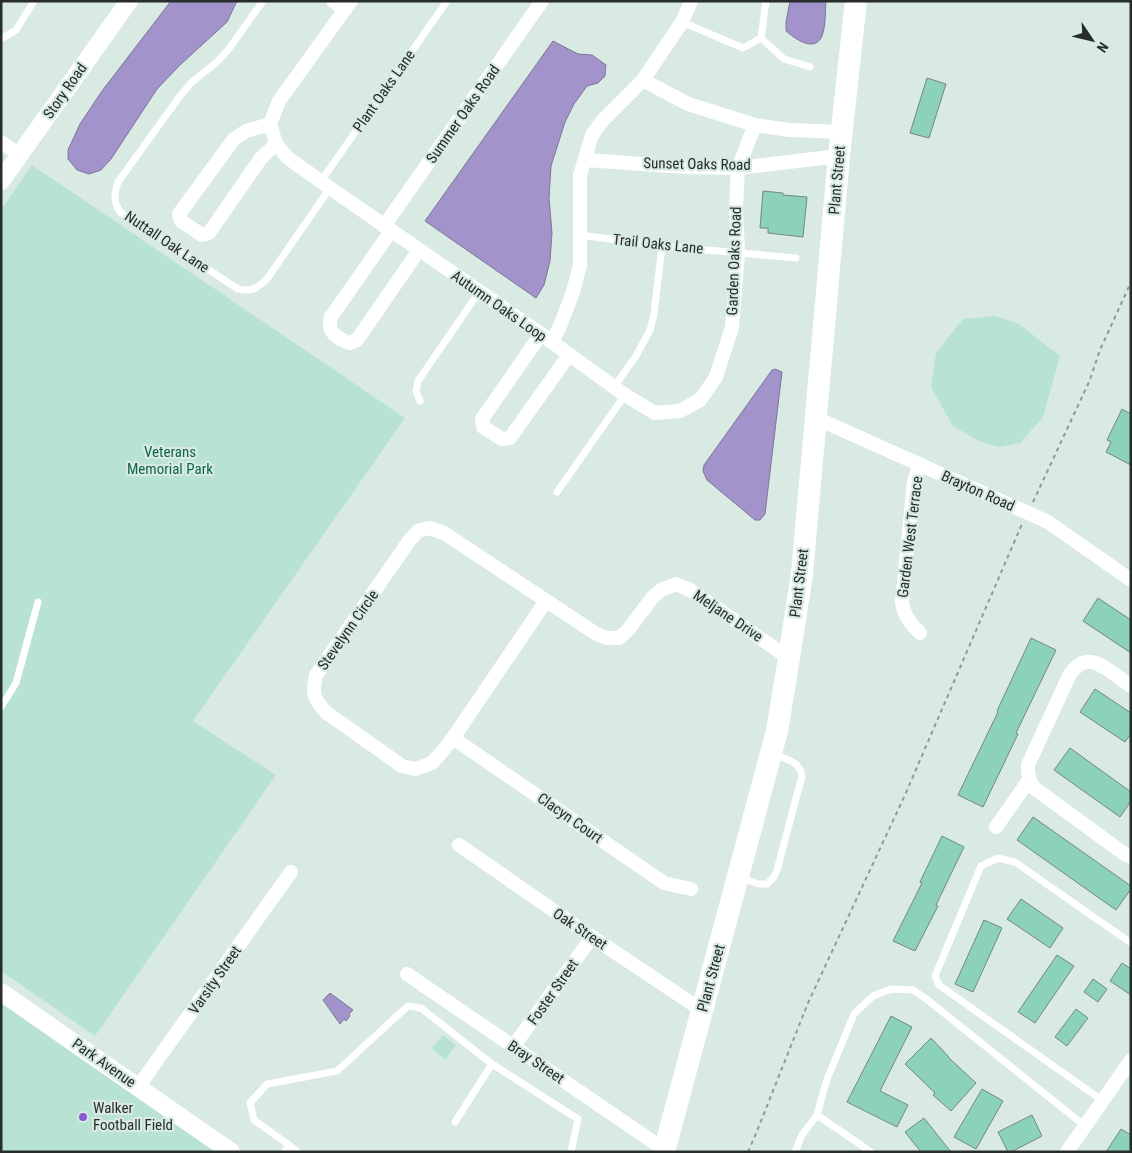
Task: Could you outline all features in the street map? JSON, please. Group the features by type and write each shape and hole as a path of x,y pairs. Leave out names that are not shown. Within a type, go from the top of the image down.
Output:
{"main road":[{"name":"Plant Street","path":"664,1151 777,731 802,574 842,132 856,1"}],"street":[{"name":"Story Road","path":"1,181 128,1"},
{"path":"276,144 261,158 209,233 202,235 181,220 179,214 234,139 246,132 270,124 279,101 348,6 332,1"},
{"name":"Summer Oaks Road","path":"419,250 357,340 350,343 344,341 330,329 331,317 542,1"},
{"name":"Autumn Oaks Loop","path":"270,124 276,144 288,158 547,338 560,326 573,292 580,265 580,175 592,134 603,120 643,80 682,22 691,1"},
{"path":"643,80 688,104 755,125 789,130 842,132"},
{"name":"Garden Oaks Road","path":"547,338 625,395 655,413 680,411 700,400 716,376 732,327 738,253 736,206 738,168 755,125"},
{"path":"1,142 20,155"},
{"name":"Sunset Oaks Road","path":"585,160 686,167 738,168 840,156"},
{"path":"547,338 482,419 483,426 502,440 510,438 569,355"},
{"name":"Brayton Road","path":"816,418 1028,513 1058,529 1131,580"},
{"name":"Garden West Terrace","path":"920,464 914,481 902,603 904,614 920,633"},
{"name":"Stevelynn Circle","path":"429,528 444,533 546,601 453,738 432,763 415,770 402,766 327,713 316,702 313,689 316,675 418,531 429,528"},
{"name":"Meljane Drive","path":"546,601 595,633 606,638 619,638 628,630 652,598 661,590 676,584 690,590 789,658"},
{"path":"1131,686 1096,662 1086,662 1076,667 1070,674 1028,765 1027,771 1033,787 1123,853 1131,856"},
{"name":"Clacyn Court","path":"453,738 664,883 692,889"},
{"path":"996,827 1029,780"},
{"name":"Oak Street","path":"459,844 592,937 703,1011"},
{"name":"Varsity Street","path":"138,1087 290,872"},
{"name":"Foster Street","path":"513,1047 592,937"},
{"name":"Bray Street","path":"408,974 664,1151"},
{"name":"Park Avenue","path":"1,992 231,1152"},
{"path":"1067,1152 1131,1060"}],"lane":[{"path":"1,39 16,30 34,1"},
{"name":"Nuttall Oak Lane","path":"263,1 228,50 217,62 193,81 174,104 118,182 115,193 116,204 120,212 238,289 247,291 258,288 267,279 325,185"},
{"name":"Plant Oaks Lane","path":"325,185 447,1"},
{"path":"761,38 766,1"},
{"path":"682,22 743,48 761,38"},
{"path":"761,38 784,59 810,67"},
{"name":"Trail Oaks Lane","path":"579,235 662,246 796,258"},
{"path":"614,386 636,356 650,330 654,314 662,246"},
{"path":"420,400 416,391 418,381 479,292"},
{"path":"557,492 625,395"},
{"path":"1,707 16,683 38,602"},
{"path":"738,877 760,884 767,884 774,877 800,786 802,776 797,764 771,754"},
{"path":"1103,1101 939,985 935,976 981,866 998,858 1015,862 1131,943"},
{"path":"795,1152 802,1135 817,1115 826,1082 854,1014 873,996 891,989 913,990 929,1001 1085,1126"},
{"path":"298,1152 287,1148 254,1120 250,1103 267,1084 337,1071 408,1006 422,1008 492,1064 578,1119 571,1152"},
{"path":"455,1122 492,1064"},
{"path":"817,1115 871,1152"}],"path":[{"path":"748,1152 808,1003 905,795 1131,282"}],"green space":[{"name":"Veterans Memorial Park","path":"32,165 405,418 193,721 276,775 95,1036 1,971 1,210"},
{"path":"995,316 1019,324 1060,356 1043,417 1020,443 998,447 979,441 953,426 931,387 936,353 963,319"},
{"path":"1,1003 216,1152 1,1152"},
{"path":"443,1035 456,1045 445,1060 432,1048"}],"shaded area":[{"path":"171,1 237,1 227,22 157,89 111,159 101,170 89,174 77,170 68,159 68,150 80,124 102,91"},
{"path":"790,1 826,1 824,30 818,42 809,44 786,31"},
{"path":"553,41 578,54 592,55 606,65 605,76 598,83 587,86 574,104 565,122 551,166 549,198 552,233 550,261 544,285 536,298 425,221"},
{"path":"775,369 782,372 765,514 760,520 755,520 707,480 703,471 704,465 772,370"},
{"path":"330,993 353,1010 346,1021 344,1019 340,1024 323,1000"}],"building":[{"path":"927,78 946,84 929,138 910,133"},
{"path":"763,191 807,197 803,237 768,233 768,228 760,228"},
{"path":"1122,409 1131,414 1131,465 1106,452 1111,442 1107,440"},
{"path":"1098,598 1131,620 1131,653 1083,621"},
{"path":"1031,638 1056,650 983,807 958,795"},
{"path":"1095,689 1131,713 1131,734 1125,742 1080,712"},
{"path":"1070,748 1131,792 1131,801 1120,817 1054,770"},
{"path":"1033,817 1131,886 1131,889 1116,910 1017,840"},
{"path":"942,836 964,847 936,905 938,906 915,951 893,941 922,883 920,882"},
{"path":"1021,899 1063,928 1050,948 1007,919"},
{"path":"984,920 1002,928 973,992 955,984"},
{"path":"1057,955 1074,966 1035,1023 1018,1012"},
{"path":"1122,963 1131,969 1131,995 1110,981"},
{"path":"1093,979 1107,989 1098,1002 1084,992"},
{"path":"1076,1009 1088,1018 1067,1046 1055,1037"},
{"path":"891,1016 912,1027 880,1091 908,1105 897,1127 847,1102"},
{"path":"931,1038 976,1083 951,1111 933,1095 935,1093 905,1064"},
{"path":"982,1089 1003,1101 976,1149 954,1137"},
{"path":"1032,1115 1042,1136 1008,1152 998,1132"},
{"path":"924,1118 951,1152 921,1152 905,1132"},
{"path":"1121,1129 1131,1135 1131,1152 1106,1152"}],"place":[{"name":"Walker Football Field","path":"83,1117"}]}
